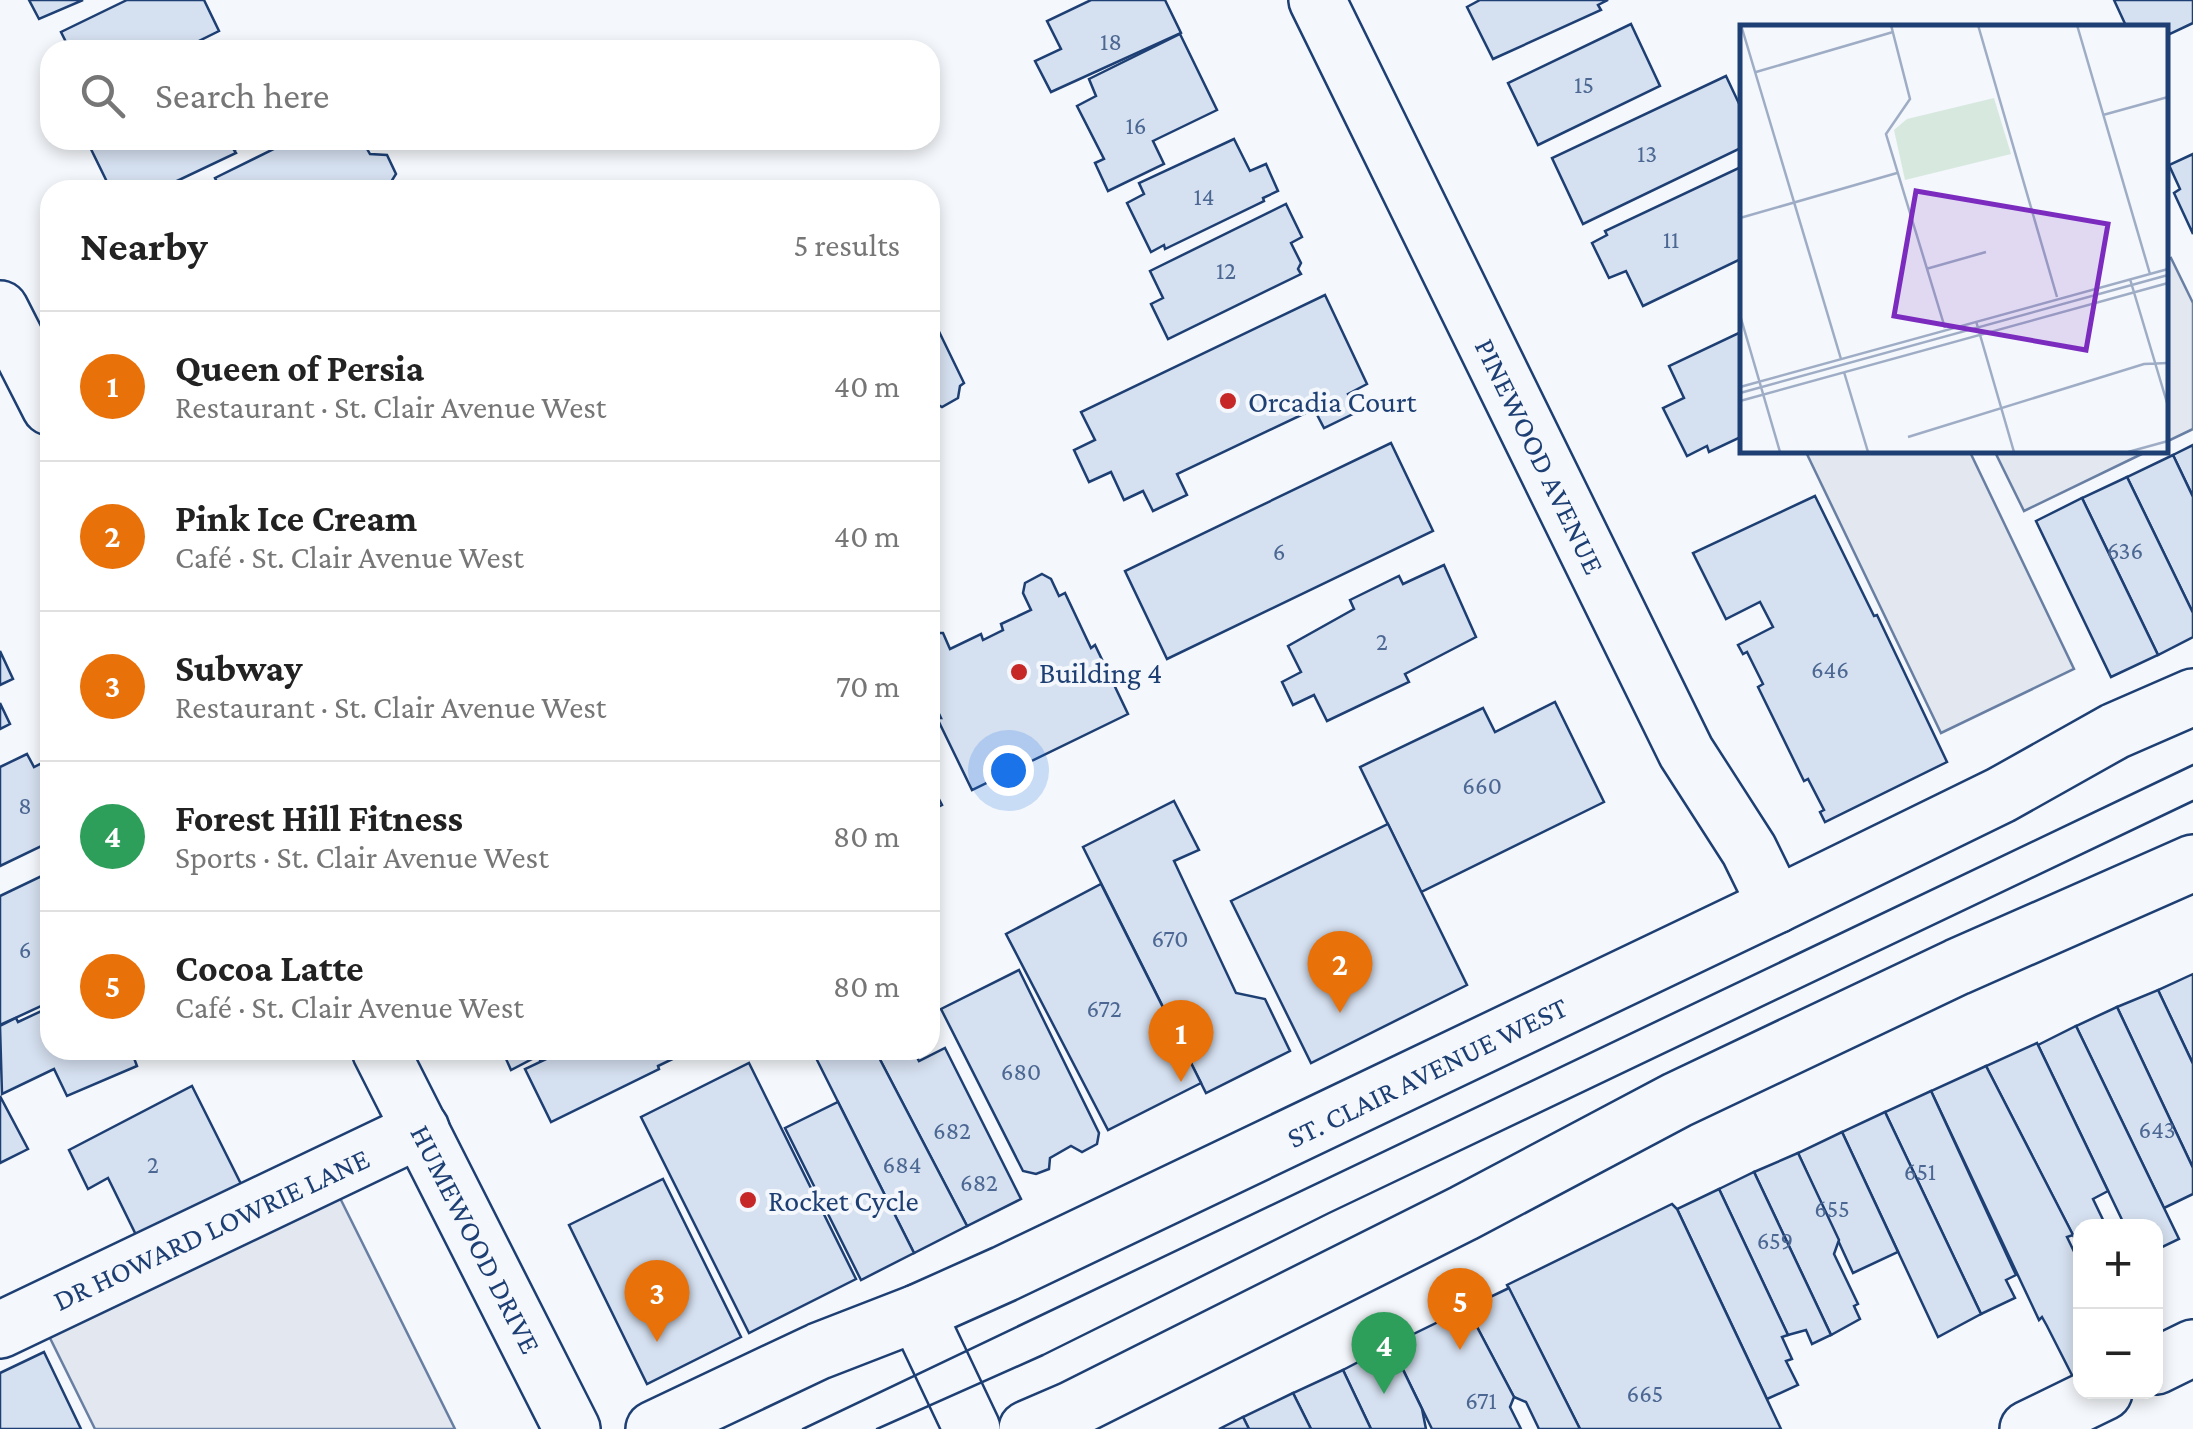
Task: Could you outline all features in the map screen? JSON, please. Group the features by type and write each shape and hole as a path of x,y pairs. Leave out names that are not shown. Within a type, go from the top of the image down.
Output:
{"main road":[{"name":"PINEWOOD AVENUE","path":"1317,0 1686,752 1749,850 1776,905"},
{"path":"0,309 40,387"},
{"name":"ST. CLAIR AVENUE WEST","path":"654,1429 820,1351 916,1313 1776,905 2193,696"},
{"path":"1027,1429 1464,1214 1677,1100 1957,967 2193,863"},
{"name":"HUMEWOOD DRIVE","path":"385,1060 572,1429"},
{"name":"DR HOWARD LOWRIE LANE","path":"0,1330 421,1129"},
{"path":"916,1313 972,1429"},
{"path":"2163,1363 2193,1348"},
{"path":"2028,1429 2090,1399"}],"shaded area":[{"path":"2171,258 2193,303 2193,429 2168,441"},
{"path":"1806,452 1970,452 2074,669 1941,733"},
{"path":"1995,452 2146,452 2024,511"},
{"path":"338,1194 455,1429 95,1429 49,1336"}],"building":[{"path":"29,0 83,0 39,19"},
{"path":"127,0 204,0 219,31 201,40 65,40 61,32"},
{"path":"1091,0 1165,0 1181,33 1051,92 1035,61 1061,49 1047,21"},
{"path":"1480,0 1608,0 1598,5 1601,10 1493,59 1467,7"},
{"path":"2114,0 2193,0 2193,23 2170,34 2168,25 2126,25"},
{"path":"1631,24 1660,86 1538,145 1508,83"},
{"path":"1180,34 1217,110 1153,141 1164,164 1108,191 1095,163 1104,159 1077,106 1096,96 1089,79"},
{"path":"1726,76 1740,106 1740,148 1583,224 1552,158"},
{"path":"1234,139 1250,171 1266,164 1278,191 1165,249 1164,245 1151,252 1127,203 1144,194 1139,183"},
{"path":"91,150 236,153 179,180 106,180"},
{"path":"272,150 368,150 370,154 387,155 396,174 392,180 215,178"},
{"path":"2193,154 2193,234 2174,193 2180,189 2169,165"},
{"path":"1740,167 1740,259 1643,306 1626,271 1609,278 1592,243 1607,235 1605,231"},
{"path":"1286,204 1302,237 1291,243 1301,263 1301,274 1168,339 1151,304 1163,298 1150,271"},
{"name":"Orcadia Court","path":"1325,295 1367,384 1348,394 1357,412 1324,428 1314,409 1177,474 1187,495 1153,511 1143,491 1124,500 1111,472 1089,482 1074,450 1095,440 1081,412"},
{"path":"1740,332 1740,437 1709,452 1707,446 1687,456 1663,408 1684,398 1669,366"},
{"path":"940,334 964,383 958,398 942,407"},
{"name":"Orcadia Court","path":"1391,443 1433,531 1167,659 1125,571"},
{"path":"2193,445 2193,497 2173,455"},
{"path":"2173,455 2193,497 2193,613 2127,477"},
{"path":"2127,477 2193,613 2193,637 2158,655 2082,498"},
{"path":"1815,496 1947,762 1825,822 1820,812 1824,810 1808,779 1804,781 1758,687 1763,684 1747,652 1743,654 1738,645 1773,627 1760,602 1726,619 1693,553"},
{"path":"2082,498 2158,655 2111,677 2036,521"},
{"path":"1444,565 1476,637 1405,674 1409,682 1327,721 1314,695 1293,705 1282,682 1301,672 1288,646 1354,609 1350,600 1399,576 1403,584"},
{"name":"Building 4","path":"1042,574 1051,579 1059,596 1065,593 1128,714 972,790 940,724 940,633 950,649 981,634 983,640 1003,630 1001,624 1031,610 1023,593 1025,583"},
{"path":"0,651 13,679 0,685"},
{"path":"1555,702 1604,802 1421,892 1360,767 1483,708 1495,732"},
{"path":"0,703 10,724 0,729"},
{"path":"27,754 34,767 40,764 40,847 0,866 0,767"},
{"path":"1174,801 1199,850 1174,861 1236,993 1265,999 1290,1051 1206,1093 1083,847"},
{"path":"1388,824 1467,985 1311,1063 1231,901"},
{"path":"40,877 40,1007 0,1025 0,896"},
{"path":"1101,884 1201,1083 1108,1130 1006,934"},
{"path":"1019,970 1099,1133 1097,1144 1082,1152 1071,1146 1050,1158 1049,1169 1036,1174 1023,1171 941,1009"},
{"path":"2193,974 2193,1064 2158,990"},
{"path":"2158,990 2193,1064 2193,1168 2117,1007"},
{"path":"2117,1007 2193,1168 2193,1194 2164,1208 2076,1026"},
{"path":"40,1012 40,1060 135,1060 137,1066 67,1096 54,1069 2,1094 0,1026 16,1018 18,1022"},
{"path":"2076,1026 2179,1239 2163,1247 2163,1219 2122,1219 2038,1045"},
{"path":"2037,1043 2108,1191 2093,1199 2103,1219 2073,1219 2073,1235 1986,1066"},
{"path":"945,1048 1021,1199 967,1226 880,1060 940,1060 940,1050"},
{"path":"506,1060 530,1060 511,1070"},
{"path":"544,1060 671,1060 551,1122 525,1069"},
{"path":"817,1060 880,1060 967,1226 914,1253"},
{"path":"749,1063 856,1279 749,1333 641,1117"},
{"path":"1986,1066 2073,1235 2067,1237 2073,1249 2073,1377 2042,1317 2039,1320 1931,1091"},
{"path":"192,1086 246,1194 141,1245 108,1178 88,1189 69,1150"},
{"path":"1931,1091 2016,1275 2006,1280 2015,1298 1981,1314 1885,1112"},
{"path":"0,1096 28,1149 0,1163"},
{"path":"838,1102 914,1253 861,1280 785,1128"},
{"path":"1885,1112 1981,1314 1938,1337 1842,1132"},
{"path":"1842,1132 1898,1252 1853,1273 1798,1153"},
{"path":"1798,1153 1839,1240 1834,1254 1858,1304 1854,1306 1860,1319 1831,1335 1754,1172"},
{"path":"1754,1172 1831,1335 1812,1344 1806,1330 1788,1335 1719,1189"},
{"path":"663,1179 741,1337 647,1384 569,1225"},
{"path":"1719,1189 1788,1335 1782,1337 1792,1359 1786,1361 1798,1385 1767,1399 1677,1209"},
{"path":"1672,1204 1781,1429 1580,1429 1507,1285"},
{"path":"1509,1288 1580,1429 1539,1429 1526,1402 1514,1397 1467,1308"},
{"path":"1467,1308 1514,1397 1510,1407 1521,1429 1432,1429 1391,1345"},
{"path":"1391,1345 1422,1409 1426,1429 1371,1429 1343,1370"},
{"path":"44,1352 81,1429 0,1429 0,1373"},
{"path":"1343,1370 1371,1429 1311,1429 1293,1393"},
{"path":"1293,1393 1311,1429 1249,1429 1243,1417"},
{"path":"1243,1417 1249,1429 1219,1429"}],"tram line":[{"path":"803,1429 2193,765"},
{"path":"877,1429 1043,1355 1329,1213 2193,801"}],"place":[{"name":"Orcadia Court","path":"1228,401"},
{"name":"Building 4","path":"1019,672"},
{"name":"Pink Ice Cream","path":"1340,1013"},
{"name":"Queen of Persia","path":"1181,1082"},
{"name":"Rocket Cycle","path":"748,1200"},
{"name":"Subway","path":"657,1342"},
{"name":"Cocoa Latte","path":"1460,1350"},
{"name":"Forest Hill Fitness","path":"1384,1394"}]}
